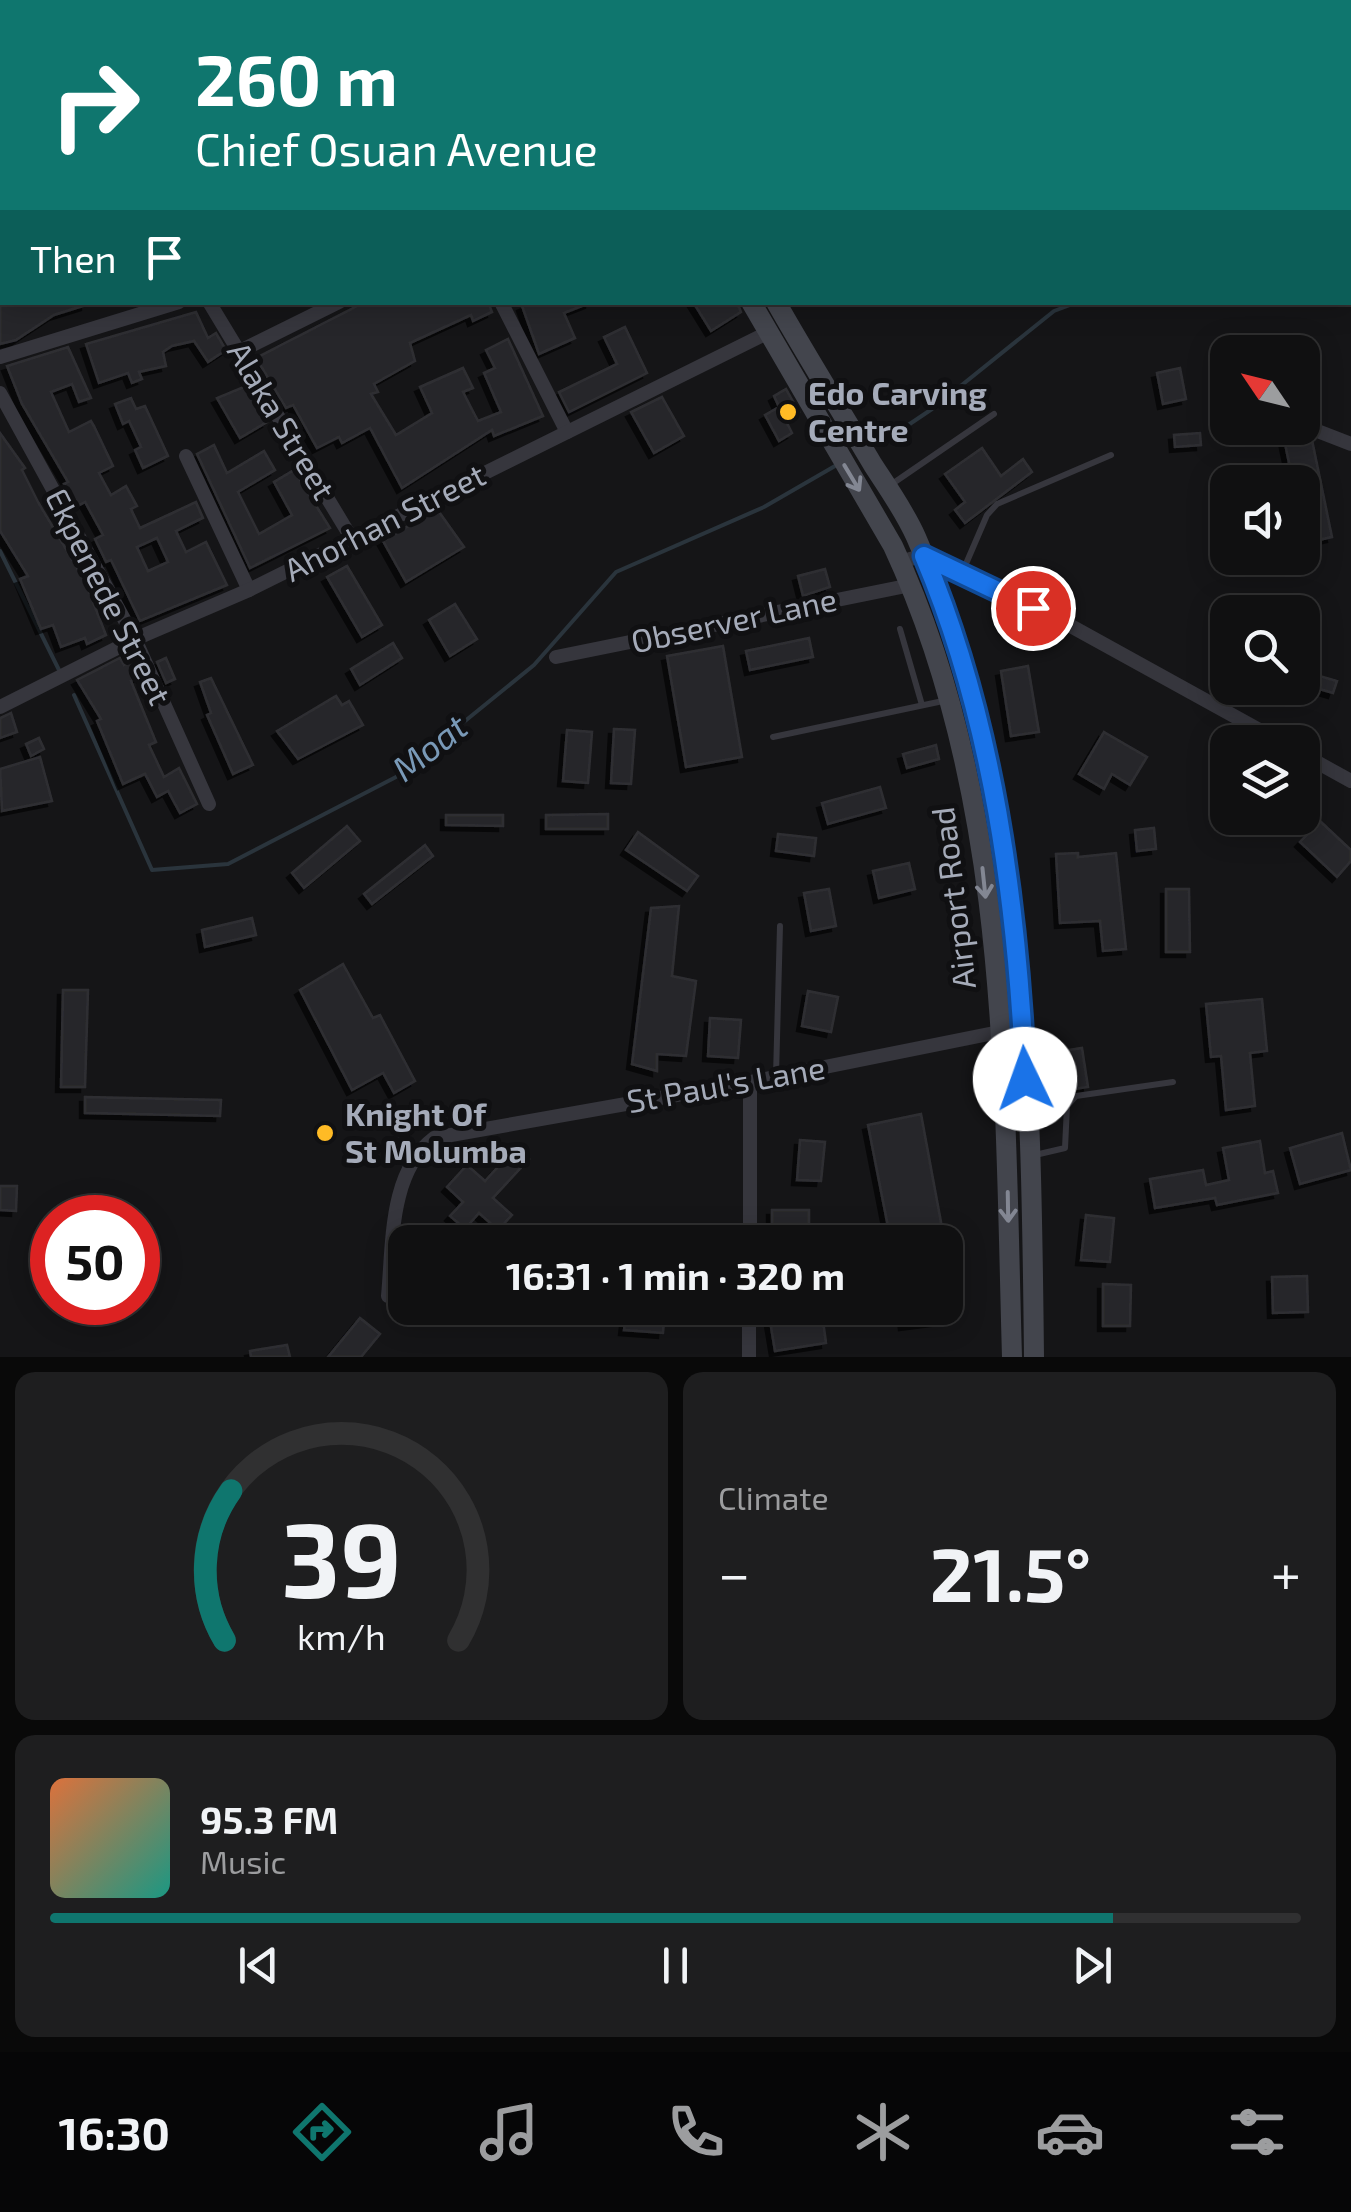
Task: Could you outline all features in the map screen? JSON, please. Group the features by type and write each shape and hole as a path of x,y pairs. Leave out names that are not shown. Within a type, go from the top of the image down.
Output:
{"main road":[{"name":"Airport Road","path":"753,305 900,562 949,700 978,831 998,1032 1007,1137 1012,1357"},
{"name":"Airport Road","path":"778,305 924,556 967,680 1006,866 1029,1156 1034,1357"}],"street":[{"path":"0,356 169,305"},
{"name":"Alaka Street","path":"212,305 352,539"},
{"path":"240,350 334,305"},
{"path":"502,305 566,432"},
{"name":"Ahorhan Street","path":"0,707 135,640 249,590 767,333"},
{"name":"Ekpenede Street","path":"0,393 135,640 209,804"},
{"path":"1320,432 1351,444"},
{"path":"186,456 249,590"},
{"path":"900,562 924,556 1068,625 1251,725"},
{"name":"Observer Lane","path":"556,657 911,585"},
{"path":"1320,764 1351,781"},
{"name":"St Paul's Lane","path":"397,1225 402,1182 418,1150 452,1131 750,1082 998,1032"},
{"path":"750,1082 750,1225"},
{"path":"749,1325 749,1357"}],"lane":[{"path":"887,488 994,414"},
{"path":"962,574 987,516 997,504 1111,454"},
{"path":"900,628 922,705"},
{"path":"773,737 949,700"},
{"path":"776,1077 780,926"},
{"path":"1029,1156 1064,1148 1067,1106 1076,1096 1173,1082"}],"building":[{"path":"0,305 86,305 54,315 16,340 0,344"},
{"path":"359,305 489,305 492,312 473,321 471,315 410,343 415,361 374,384 378,392 371,394 396,435 432,413 420,387 463,368 473,388 463,392 478,421 501,412 484,373 495,368 486,350 508,339 543,416 494,436 492,430 402,488 370,428 342,443 339,437 317,448 293,405 286,408 256,358"},
{"path":"585,305 564,313 575,338 539,354 522,306"},
{"path":"695,305 738,305 741,312 711,331"},
{"path":"196,312 208,338 216,333 226,350 208,362 194,341 172,346 163,352 166,366 139,372 142,379 132,383 128,373 99,383 86,344"},
{"path":"625,327 647,373 569,412 559,392 617,364 604,337"},
{"path":"68,347 91,398 79,402 72,384 51,392 69,432 91,421 94,426 113,466 99,473 111,495 126,486 137,506 131,509 140,528 196,502 203,518 176,531 186,552 206,542 227,585 140,621 111,560 106,562 95,539 103,535 85,502 76,507 64,484 68,482 22,404 7,366","holes":["157,538 168,562 148,571 137,547"]},
{"path":"1180,368 1186,399 1163,404 1157,373"},
{"path":"246,386 267,422 240,438 217,398"},
{"name":"Edo Carving Centre","path":"786,389 799,412 787,423 792,433 779,441 765,415 779,407 774,396"},
{"path":"662,397 684,436 654,453 631,412"},
{"path":"131,398 136,409 145,406 168,456 143,468 135,450 141,447 129,421 123,424 115,404"},
{"path":"0,433 25,468 22,470 38,502 85,581 106,635 87,644 85,638 61,647 53,625 41,629 20,579 28,576 0,531"},
{"path":"1200,433 1201,445 1175,447 1174,435"},
{"path":"214,445 227,473 264,451 275,470 238,492 259,534 292,515 274,482 294,470 330,528 250,568 197,454"},
{"path":"1285,445 1313,445 1317,465 1289,465"},
{"path":"982,448 1001,476 1023,459 1032,472 965,523 955,510 965,502 945,474"},
{"path":"1320,479 1332,537 1320,540"},
{"path":"437,509 464,547 406,582 383,541"},
{"path":"347,566 382,625 362,637 327,577"},
{"path":"825,569 830,587 803,596 798,576"},
{"path":"455,604 477,639 450,656 429,620"},
{"path":"809,638 813,657 750,670 746,651"},
{"path":"393,643 402,658 360,685 351,669"},
{"path":"723,646 742,757 686,767 667,656"},
{"path":"120,658 124,665 133,661 140,676 131,681 156,742 149,745 164,777 179,768 197,804 180,813 168,791 157,797 145,774 123,784 97,721 101,719 77,680"},
{"path":"166,658 175,679 166,683 157,662"},
{"path":"1028,666 1039,732 1011,736 1001,671"},
{"path":"1320,676 1337,681 1333,693 1320,689"},
{"path":"211,678 253,765 233,774 207,715 211,713 200,682"},
{"path":"336,696 342,705 349,701 363,725 298,759 277,731"},
{"path":"11,713 17,732 0,738 0,718"},
{"path":"614,729 635,730 631,784 611,783"},
{"path":"567,730 592,732 588,783 563,781"},
{"path":"1104,732 1147,757 1130,785 1112,774 1104,789 1079,774"},
{"path":"39,738 44,749 31,756 26,744"},
{"path":"936,745 939,759 907,768 903,754"},
{"path":"40,757 52,801 2,811 0,769"},
{"path":"880,787 886,808 828,824 822,803"},
{"path":"608,814 608,829 546,829 546,815"},
{"path":"446,815 503,815 503,826 446,825"},
{"path":"1320,821 1351,850 1351,861 1337,877 1300,842 1307,835 1320,835"},
{"path":"347,826 360,841 304,888 292,873"},
{"path":"1154,828 1156,849 1137,851 1135,830"},
{"path":"638,832 698,876 687,891 626,850"},
{"path":"778,834 816,838 814,856 776,851"},
{"path":"425,845 433,856 372,904 364,894"},
{"path":"1078,853 1078,857 1116,853 1126,949 1103,951 1100,921 1060,923 1056,854"},
{"path":"909,863 915,889 879,898 873,871"},
{"path":"829,889 836,926 811,931 804,893"},
{"path":"1166,889 1189,889 1190,952 1166,952"},
{"path":"679,906 672,976 696,981 686,1056 657,1054 657,1071 632,1064 651,908"},
{"path":"252,918 256,935 205,947 202,930"},
{"path":"343,964 373,1018 380,1015 415,1081 394,1093 383,1073 352,1090 300,990"},
{"path":"63,990 88,990 85,1087 61,1087"},
{"path":"808,991 838,997 831,1032 802,1026"},
{"path":"1262,999 1267,1051 1250,1053 1255,1106 1226,1110 1221,1056 1211,1057 1206,1004"},
{"path":"710,1018 741,1020 738,1058 708,1056"},
{"path":"1082,1048 1088,1087 1054,1092 1049,1053"},
{"path":"85,1097 221,1100 220,1116 85,1113"},
{"path":"921,1114 942,1225 888,1225 868,1125"},
{"path":"1342,1133 1351,1170 1300,1184 1290,1148"},
{"path":"800,1140 825,1142 821,1181 797,1180"},
{"path":"1260,1141 1265,1173 1273,1171 1278,1193 1217,1205 1215,1198 1155,1208 1150,1179 1203,1170 1206,1185 1229,1180 1223,1148"},
{"path":"516,1147 529,1159 493,1198 512,1215 503,1225 492,1225 479,1213 468,1225 460,1225 450,1216 463,1202 447,1187 467,1165 485,1181"},
{"path":"0,1186 17,1186 16,1211 0,1210"},
{"path":"772,1210 809,1210 809,1225 772,1225"},
{"path":"1086,1215 1114,1218 1110,1262 1081,1260"},
{"path":"1307,1276 1308,1312 1273,1313 1272,1277"},
{"path":"1103,1284 1131,1285 1130,1326 1103,1326"},
{"path":"360,1318 380,1334 361,1357 328,1357"},
{"path":"625,1325 664,1325 663,1333 624,1330"},
{"path":"771,1325 824,1325 826,1343 775,1351"},
{"path":"287,1345 290,1357 251,1357 250,1351"}],"waterway":[{"name":"Moat","path":"880,444 932,409 1054,311 1070,305"},
{"name":"Moat","path":"74,695 152,870 228,864 396,777 534,665 616,572 764,507 835,466"},
{"name":"Moat","path":"0,551 59,670"}],"place":[{"name":"Edo Carving Centre","path":"788,412"},
{"name":"Knight Of St Molumba","path":"325,1133"}],"route":[{"path":"1025,1079 1006,866 988,767 958,647 924,556 1033,608"}]}
